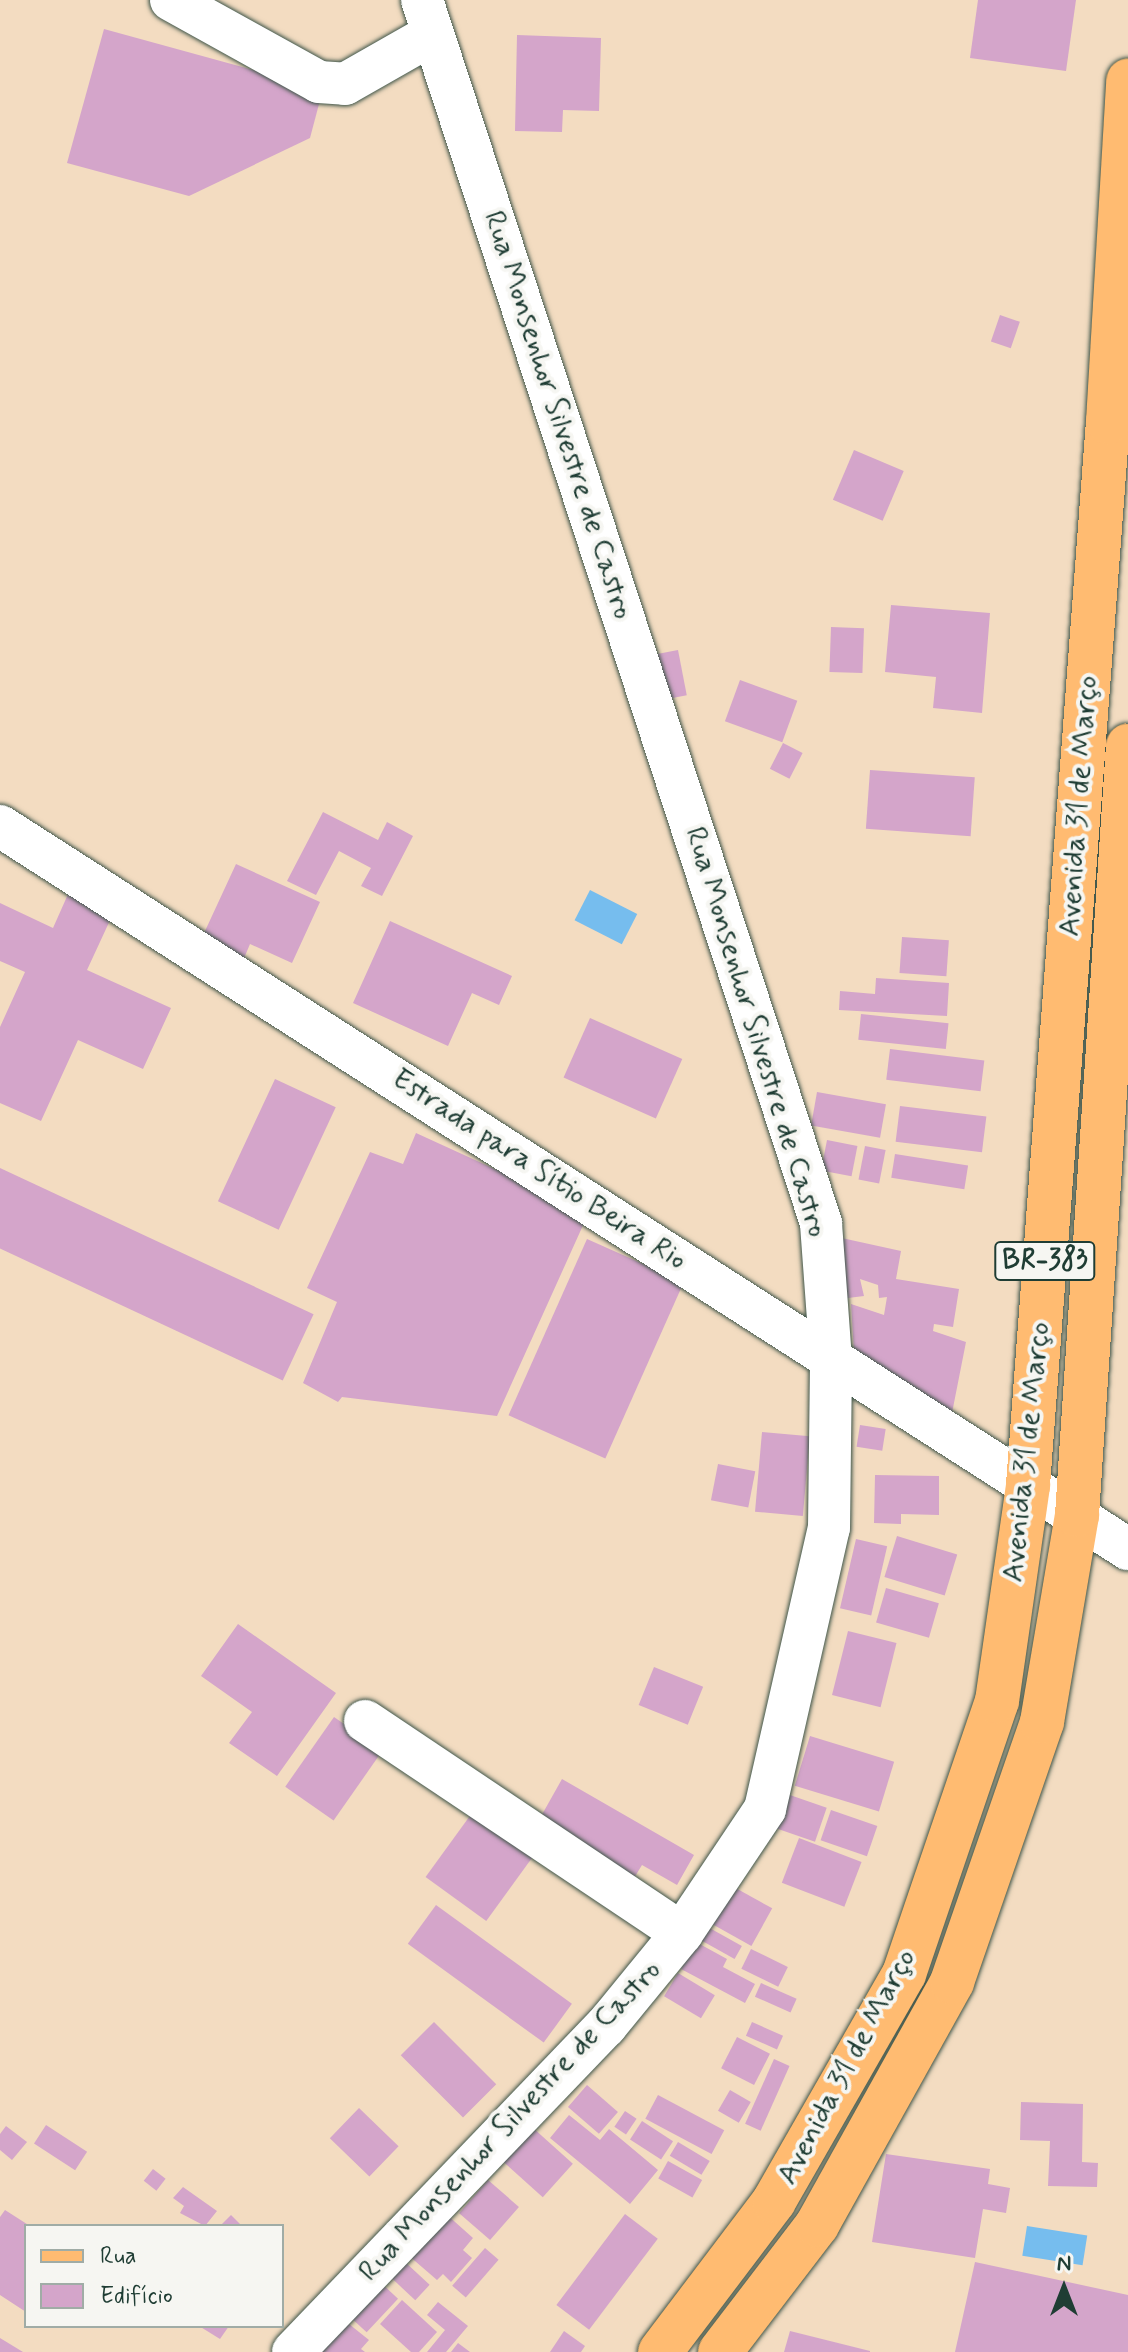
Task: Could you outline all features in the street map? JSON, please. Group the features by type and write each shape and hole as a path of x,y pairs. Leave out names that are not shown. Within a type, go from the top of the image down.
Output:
{"main road":[{"name":"Avenida 31 de Março","path":"660,2352 774,2201 904,1974 997,1701 1028,1485 1076,846 1128,81"},
{"name":"Avenida 31 de Março","path":"720,2352 817,2225 952,1982 1042,1722 1077,1515 1128,746"},
{"path":"1076,846 1121,845"},
{"path":"904,1974 952,1982"}],"street":[{"path":"171,0 319,82 345,84 428,17"},
{"name":"Rua Monsenhor Silvestre de Castro","path":"293,2352 606,2026 682,1933 765,1809 829,1528 831,1360 821,1223 428,17"},
{"name":"Estrada para Sítio Beira Rio","path":"0,826 1128,1549"},
{"path":"365,1721 682,1933"}],"water":[{"path":"590,890 637,914 622,944 575,920"},
{"path":"1027,2226 1087,2236 1083,2265 1022,2256"}],"building":[{"path":"978,0 1076,0 1066,71 970,58"},
{"path":"104,29 323,89 310,138 189,196 67,163"},
{"path":"517,35 601,38 599,111 563,110 562,132 515,131"},
{"path":"1000,315 1020,322 1011,348 991,341"},
{"path":"854,450 904,471 883,521 833,500"},
{"path":"891,605 990,613 982,713 933,708 936,677 885,672"},
{"path":"831,627 864,628 862,673 829,672"},
{"path":"678,650 687,695 658,701 650,656"},
{"path":"740,680 797,701 782,742 725,721"},
{"path":"783,743 803,753 789,779 770,769"},
{"path":"870,770 975,777 971,836 866,829"},
{"path":"323,812 378,840 387,822 413,836 382,896 361,886 371,868 339,851 316,895 287,881"},
{"path":"236,864 320,902 292,963 250,944 242,963 199,944"},
{"path":"73,883 118,903 87,970 171,1008 143,1069 78,1040 41,1121 0,1103 0,1027 25,972 0,961 0,903 53,928"},
{"path":"390,921 512,976 499,1005 472,993 448,1046 353,1003"},
{"path":"902,937 949,940 946,976 899,973"},
{"path":"876,978 949,983 947,1016 839,1010 840,991 875,994"},
{"path":"861,1014 949,1023 946,1049 858,1040"},
{"path":"590,1018 682,1059 656,1118 564,1077"},
{"path":"890,1049 984,1061 981,1091 886,1080"},
{"path":"275,1079 336,1107 279,1230 218,1201"},
{"path":"817,1092 886,1104 880,1138 811,1125"},
{"path":"900,1106 986,1117 982,1152 896,1142"},
{"path":"416,1133 589,1212 497,1416 342,1397 338,1402 303,1383 337,1302 307,1288 370,1152 403,1164"},
{"path":"827,1140 857,1146 852,1176 821,1170"},
{"path":"865,1146 886,1150 879,1183 859,1179"},
{"path":"895,1154 968,1166 964,1189 891,1178"},
{"path":"0,1168 314,1314 283,1380 0,1249"},
{"path":"828,1235 901,1251 896,1279 959,1289 953,1327 934,1324 933,1331 966,1342 952,1413 855,1369 851,1304 884,1315 887,1297 879,1298 878,1285 860,1279 864,1296 840,1299"},
{"path":"587,1239 684,1282 605,1458 508,1415"},
{"path":"860,1425 886,1429 882,1451 857,1447"},
{"path":"762,1432 810,1436 803,1516 755,1512"},
{"path":"718,1464 755,1471 748,1508 711,1500"},
{"path":"875,1475 939,1476 939,1515 901,1514 901,1524 874,1523"},
{"path":"897,1536 957,1554 945,1596 884,1577"},
{"path":"856,1539 887,1546 871,1615 840,1608"},
{"path":"886,1588 939,1603 929,1638 876,1623"},
{"path":"238,1624 336,1693 277,1776 229,1743 252,1712 201,1676"},
{"path":"848,1631 897,1643 881,1707 832,1695"},
{"path":"654,1667 703,1687 688,1725 639,1705"},
{"path":"334,1717 382,1751 334,1820 285,1787"},
{"path":"810,1736 894,1762 879,1811 795,1786"},
{"path":"562,1779 694,1855 677,1885 642,1865 631,1883 535,1827"},
{"path":"787,1794 827,1808 815,1842 775,1828"},
{"path":"831,1810 877,1826 867,1856 821,1840"},
{"path":"472,1813 533,1857 486,1921 426,1877"},
{"path":"799,1838 862,1862 844,1907 782,1883"},
{"path":"732,1886 772,1908 751,1946 711,1924"},
{"path":"436,1905 572,2004 544,2043 408,1944"},
{"path":"706,1926 742,1946 735,1959 699,1939"},
{"path":"696,1942 727,1959 723,1967 755,1984 745,2003 681,1969"},
{"path":"751,1949 788,1967 778,1987 741,1969"},
{"path":"678,1973 715,1995 701,2018 664,1996"},
{"path":"761,1983 797,1999 791,2013 755,1997"},
{"path":"434,2022 496,2084 463,2117 401,2055"},
{"path":"752,2022 783,2036 777,2050 746,2036"},
{"path":"737,2037 770,2054 754,2085 721,2068"},
{"path":"774,2059 790,2066 761,2131 745,2124"},
{"path":"587,2085 618,2112 599,2134 568,2107"},
{"path":"730,2090 751,2102 739,2123 718,2111"},
{"path":"658,2095 724,2130 712,2154 645,2119"},
{"path":"1021,2102 1083,2104 1082,2162 1098,2163 1097,2187 1048,2186 1050,2141 1020,2140"},
{"path":"359,2108 399,2146 369,2176 330,2138"},
{"path":"625,2111 637,2119 626,2135 614,2127"},
{"path":"569,2115 600,2140 609,2129 658,2170 630,2204 550,2138"},
{"path":"642,2121 673,2141 661,2160 630,2139"},
{"path":"46,2125 87,2152 75,2170 34,2143"},
{"path":"6,2126 27,2142 12,2160 0,2150 0,2134"},
{"path":"532,2127 573,2164 543,2197 502,2160"},
{"path":"678,2142 710,2161 701,2175 670,2156"},
{"path":"886,2154 990,2169 988,2184 1010,2188 1006,2213 983,2209 975,2258 872,2242"},
{"path":"668,2161 702,2180 692,2197 658,2178"},
{"path":"153,2169 166,2179 156,2191 144,2181"},
{"path":"488,2180 519,2207 490,2240 459,2213"},
{"path":"183,2187 217,2211 207,2224 201,2224 180,2213 184,2206 173,2198"},
{"path":"5,2210 27,2224 24,2224 24,2311 0,2295 0,2217"},
{"path":"445,2213 473,2238 463,2250 472,2258 451,2282 443,2274 437,2280 408,2255"},
{"path":"625,2214 658,2239 589,2330 556,2305"},
{"path":"231,2215 240,2224 222,2224"},
{"path":"485,2248 499,2260 466,2298 452,2286"},
{"path":"404,2261 430,2285 415,2300 390,2276"},
{"path":"975,2262 1128,2295 1128,2352 955,2352"},
{"path":"379,2281 398,2299 367,2332 348,2315"},
{"path":"402,2300 437,2332 419,2352 411,2352 380,2324"},
{"path":"438,2302 468,2326 446,2352 427,2352 445,2330 427,2315"},
{"path":"339,2316 369,2340 361,2349 365,2352 310,2352"},
{"path":"202,2328 228,2328 220,2339"},
{"path":"564,2331 585,2346 581,2352 550,2352"},
{"path":"790,2331 870,2351 870,2352 784,2352"},
{"path":"0,2338 23,2352 0,2352"},
{"path":"458,2343 470,2352 451,2352"}]}
